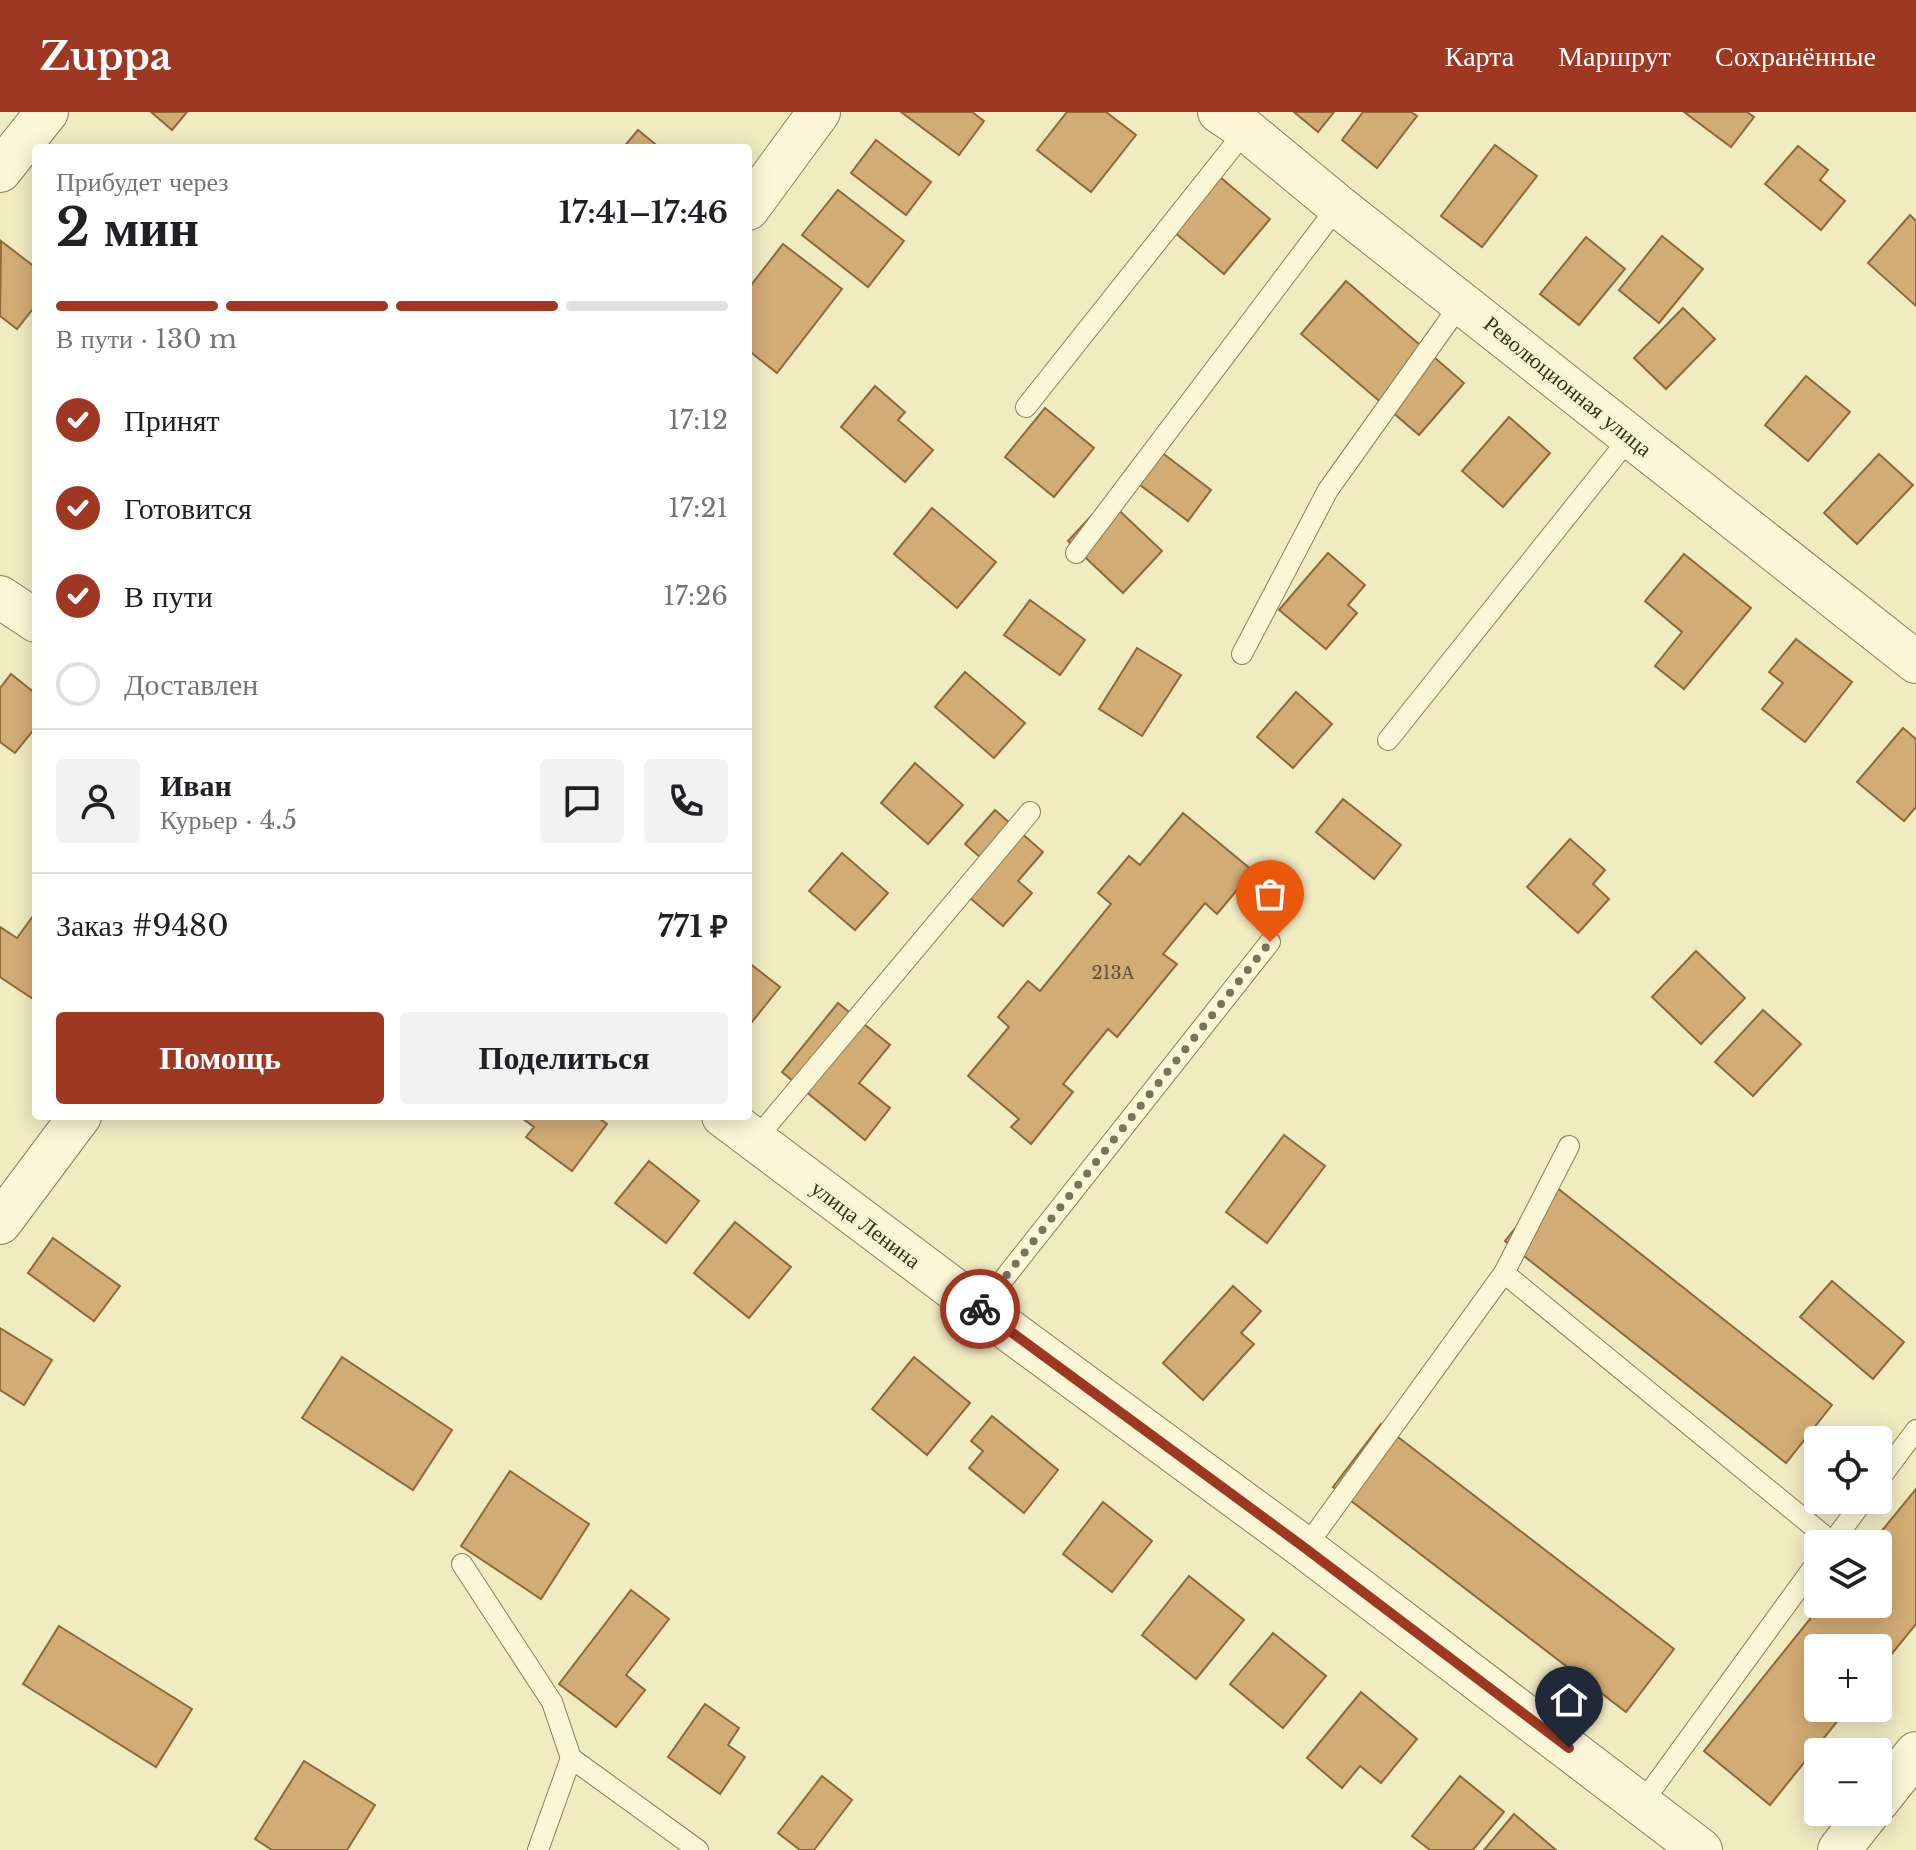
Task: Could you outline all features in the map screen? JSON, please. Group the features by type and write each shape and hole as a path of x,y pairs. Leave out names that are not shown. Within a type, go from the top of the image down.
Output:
{"street":[{"path":"0,171 47,112"},
{"path":"752,204 819,112"},
{"name":"Революционная улица","path":"1232,121 1916,662"},
{"path":"0,597 32,618"},
{"path":"0,1223 77,1120"},
{"name":"улица Ленина","path":"739,1128 1305,1548 1701,1850"},
{"path":"1892,1783 1916,1753"},
{"path":"1839,1850 1858,1826"}],"lane":[{"path":"1026,407 1232,121"},
{"path":"1076,553 1338,206"},
{"path":"1242,654 1328,490 1462,302"},
{"path":"1388,740 1631,436"},
{"path":"752,1114 1030,812"},
{"path":"980,1309 1270,942"},
{"path":"1305,1548 1504,1273 1569,1146"},
{"path":"1504,1273 1815,1530"},
{"path":"1892,1462 1916,1430"},
{"path":"1841,1530 1853,1514"},
{"path":"462,1564 552,1702 571,1758 698,1850"},
{"path":"1642,1803 1804,1580"},
{"path":"538,1850 571,1758"}],"building":[{"path":"151,112 187,112 172,130"},
{"path":"901,112 972,112 984,121 959,155"},
{"path":"1067,112 1106,112 1136,135 1091,192 1037,150"},
{"path":"1294,112 1334,112 1318,132"},
{"path":"1363,112 1411,112 1417,116 1377,168 1342,140"},
{"path":"1684,112 1747,112 1754,117 1731,147"},
{"path":"638,130 655,144 626,144"},
{"path":"876,140 931,182 906,215 851,173"},
{"path":"1495,145 1537,176 1482,247 1441,216"},
{"path":"1798,146 1828,170 1820,180 1845,201 1821,230 1765,184"},
{"path":"1214,172 1270,219 1224,274 1168,227"},
{"path":"838,190 904,241 868,287 802,235"},
{"path":"1910,215 1916,221 1916,306 1868,263"},
{"path":"1662,236 1703,269 1659,323 1619,290"},
{"path":"1586,237 1625,269 1579,325 1540,294"},
{"path":"1,241 32,265 32,310 17,329 0,316"},
{"path":"783,244 842,289 777,373 752,353 752,284"},
{"path":"1346,281 1464,383 1419,435 1301,334"},
{"path":"1683,308 1715,339 1666,389 1634,358"},
{"path":"1806,376 1850,412 1808,461 1765,425"},
{"path":"875,386 905,412 898,420 933,450 905,482 841,427"},
{"path":"1045,408 1094,448 1054,497 1005,457"},
{"path":"1509,417 1550,453 1503,507 1462,471"},
{"path":"1148,442 1211,490 1188,521 1124,473"},
{"path":"1879,454 1913,485 1857,544 1824,513"},
{"path":"1107,499 1162,551 1123,593 1068,541"},
{"path":"932,508 996,562 957,608 894,554"},
{"path":"1328,553 1365,585 1348,605 1357,613 1326,649 1279,610"},
{"path":"1684,554 1751,608 1684,689 1655,666 1682,632 1645,601"},
{"path":"1030,600 1085,640 1060,675 1004,635"},
{"path":"1796,639 1852,682 1805,742 1762,709 1783,683 1769,672"},
{"path":"1137,648 1181,675 1142,736 1099,709"},
{"path":"965,672 1025,723 994,758 935,707"},
{"path":"11,674 32,691 32,732 15,753 0,742 0,688"},
{"path":"1296,692 1332,724 1293,768 1257,737"},
{"path":"1903,728 1916,739 1916,807 1904,821 1857,782"},
{"path":"915,763 963,805 928,844 881,803"},
{"path":"1343,799 1401,845 1374,879 1316,832"},
{"path":"995,810 1043,852 1018,881 1032,893 1003,926 964,893 989,865 965,844"},
{"path":"1183,813 1253,871 1217,914 1205,903 1163,954 1177,964 1117,1037 1108,1029 1063,1084 1073,1092 1031,1144 1011,1127 1019,1119 968,1076 1009,1027 998,1017 1028,981 1040,991 1111,904 1098,893 1129,856 1140,865"},
{"path":"1570,839 1605,870 1593,884 1609,899 1578,933 1527,887"},
{"path":"842,853 888,893 855,930 809,891"},
{"path":"32,917 32,998 0,977 0,927 17,938"},
{"path":"1696,951 1745,998 1701,1044 1652,997"},
{"path":"752,965 780,987 752,1022"},
{"path":"838,1003 890,1045 859,1083 890,1108 865,1140 782,1072"},
{"path":"1763,1010 1801,1044 1753,1096 1715,1062"},
{"path":"524,1120 602,1120 607,1124 572,1171 526,1137 534,1127"},
{"path":"1284,1135 1325,1166 1267,1243 1226,1212"},
{"path":"649,1161 699,1201 666,1243 615,1203"},
{"path":"1551,1183 1832,1405 1815,1426 1804,1426 1804,1440 1786,1463 1505,1241"},
{"path":"735,1222 791,1267 749,1318 694,1273"},
{"path":"53,1238 120,1286 94,1321 28,1273"},
{"path":"1832,1281 1904,1342 1873,1379 1800,1317"},
{"path":"1233,1286 1261,1311 1241,1333 1254,1344 1203,1400 1163,1363"},
{"path":"0,1328 52,1360 24,1405 0,1390"},
{"path":"342,1357 452,1430 413,1490 302,1418"},
{"path":"914,1357 970,1403 927,1455 872,1409"},
{"path":"992,1416 1058,1470 1024,1513 969,1468 983,1451 971,1441"},
{"path":"1381,1424 1674,1649 1626,1712 1333,1487"},
{"path":"510,1471 589,1524 541,1599 461,1546"},
{"path":"1916,1489 1916,1624 1892,1654 1892,1634 1804,1634 1804,1722 1837,1722 1824,1738 1804,1738 1804,1763 1770,1805 1704,1751 1811,1618 1892,1618 1892,1530 1882,1530"},
{"path":"1103,1502 1152,1541 1112,1592 1063,1554"},
{"path":"1189,1576 1244,1620 1196,1679 1142,1635"},
{"path":"631,1590 669,1619 626,1675 645,1690 616,1727 559,1684"},
{"path":"59,1626 192,1709 156,1767 23,1684"},
{"path":"1273,1633 1326,1676 1283,1728 1230,1684"},
{"path":"1361,1692 1417,1739 1381,1783 1360,1766 1342,1788 1307,1758"},
{"path":"705,1704 739,1728 728,1745 745,1757 720,1794 668,1757"},
{"path":"304,1761 375,1805 347,1850 272,1850 255,1839"},
{"path":"822,1776 852,1800 814,1850 800,1850 778,1833"},
{"path":"1460,1776 1504,1812 1473,1850 1430,1850 1412,1836"},
{"path":"1514,1814 1556,1850 1484,1850"}],"way so far":[{"path":"980,1309 1270,942"}],"route":[{"path":"980,1309 1305,1548 1569,1748"}]}
